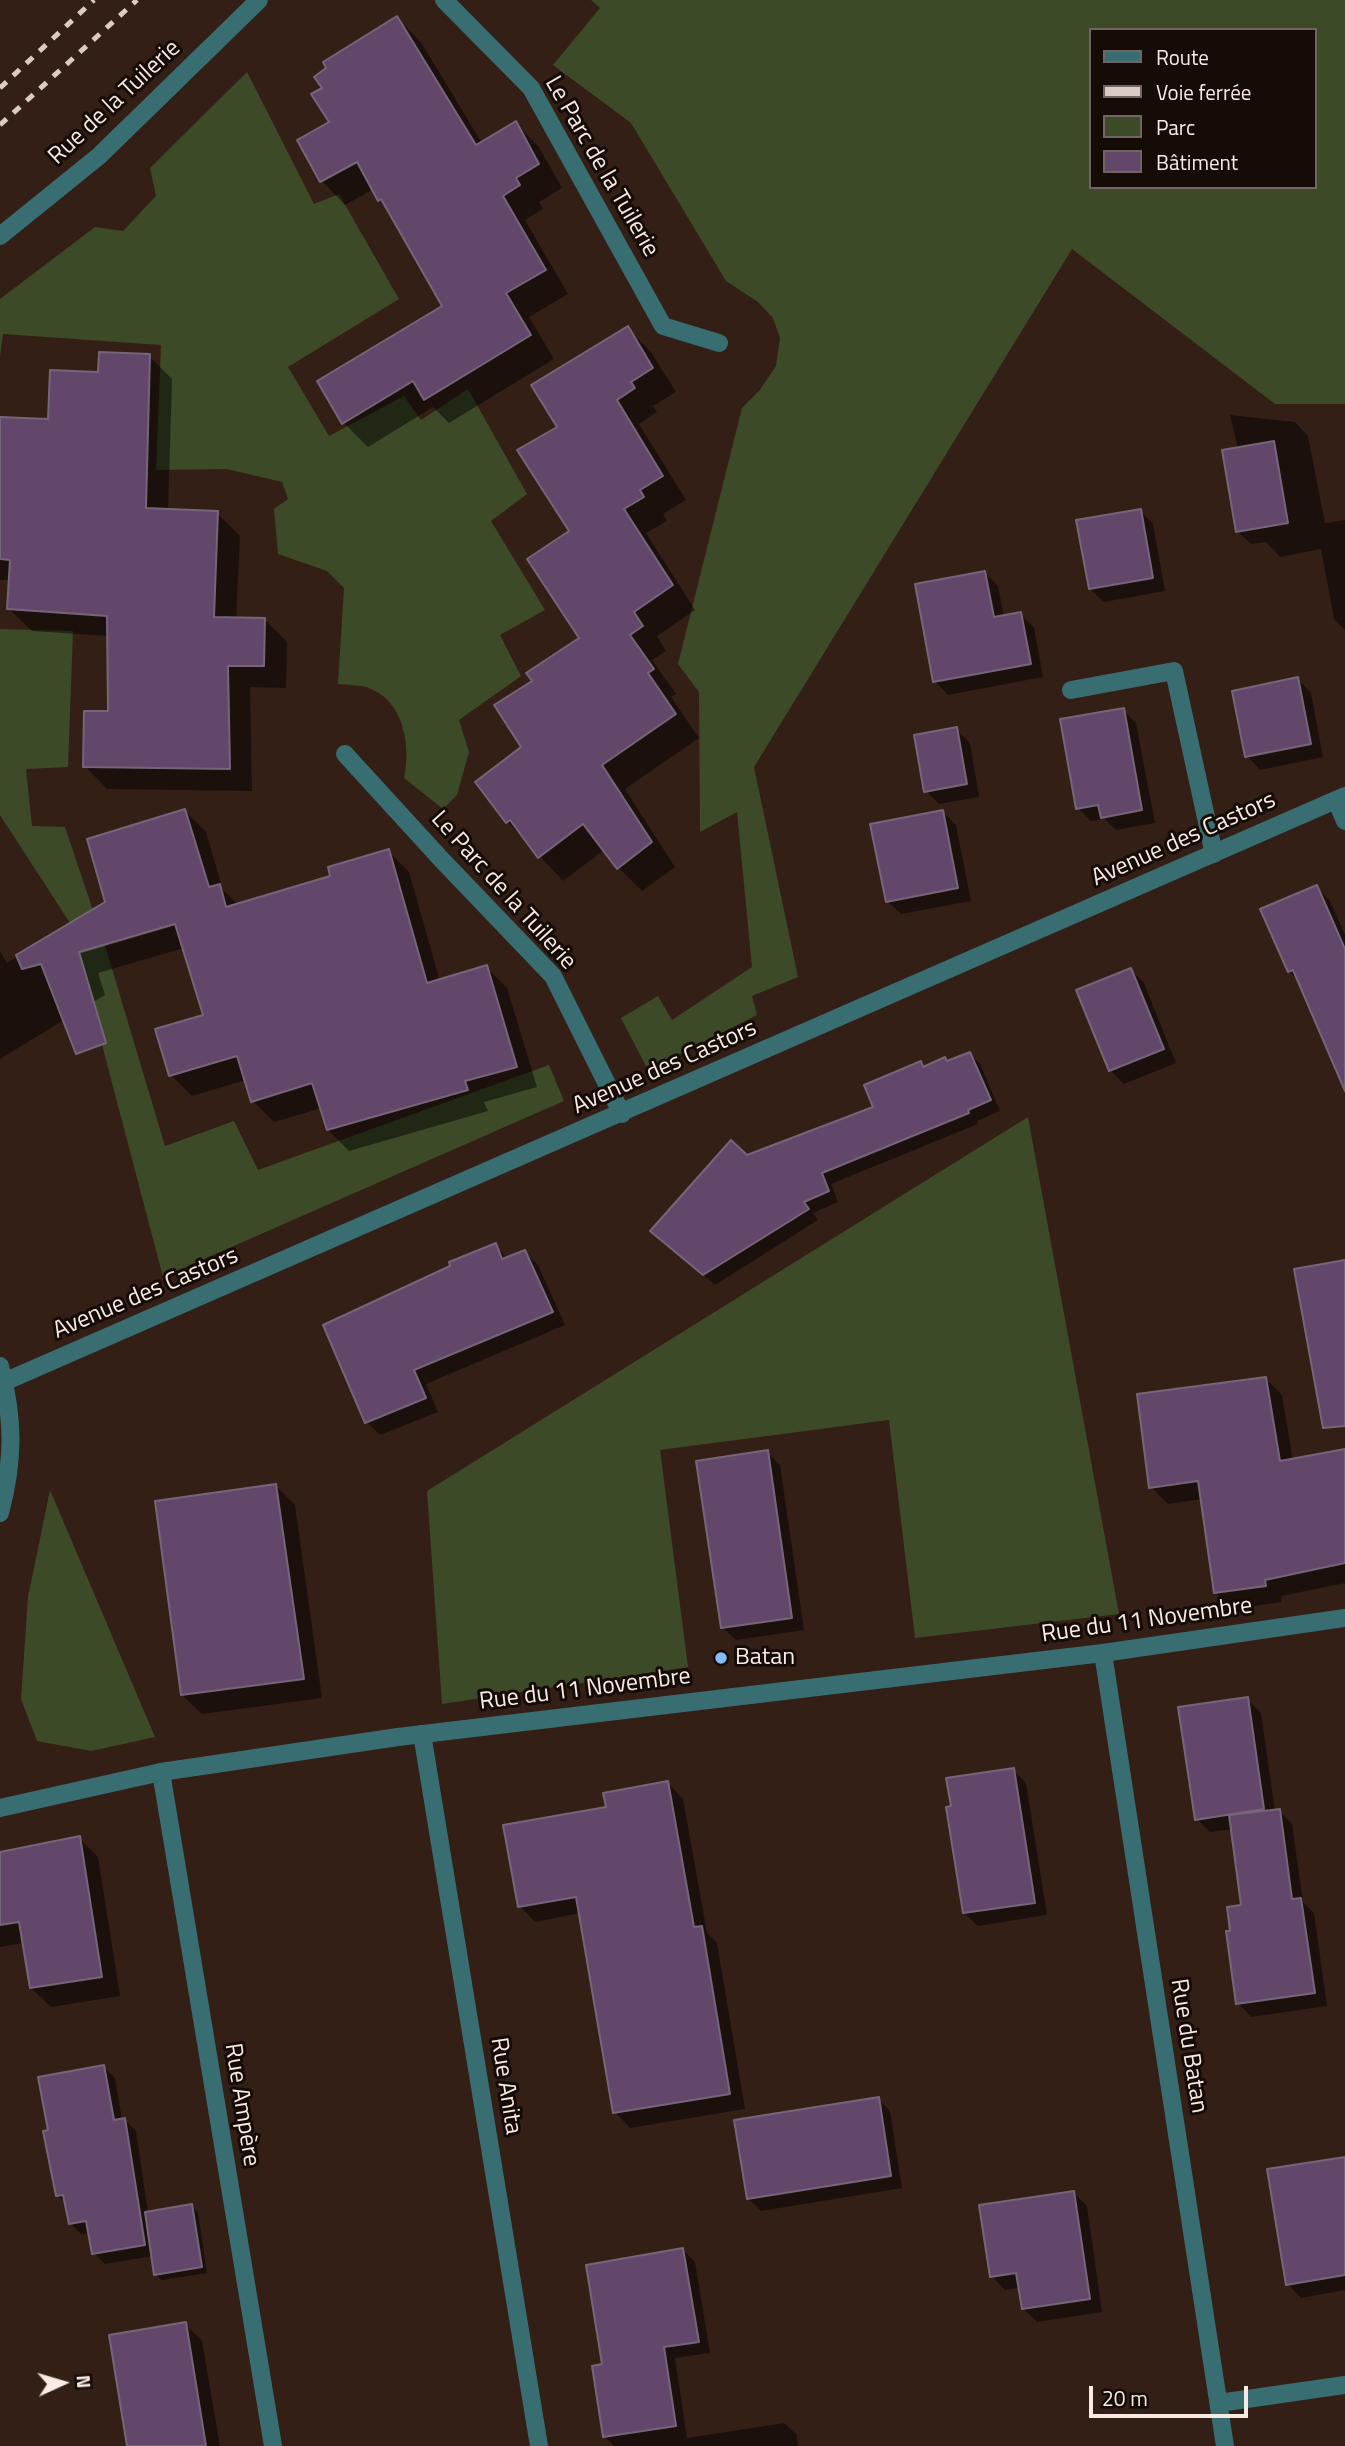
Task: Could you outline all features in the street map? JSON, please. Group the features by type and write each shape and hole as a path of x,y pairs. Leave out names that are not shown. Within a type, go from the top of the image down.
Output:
{"street":[{"name":"Rue de la Tuilerie","path":"0,236 99,156 260,0"},
{"name":"Le Parc de la Tuilerie","path":"444,0 531,88 663,326 719,343"},
{"path":"1071,690 1174,671 1214,853"},
{"name":"Le Parc de la Tuilerie","path":"345,754 553,976 622,1114"},
{"path":"1341,798 1345,821"},
{"name":"Avenue des Castors","path":"2,1374 622,1114 1341,798"},
{"path":"0,1513 8,1483 12,1429 2,1374"},
{"name":"Rue du 11 Novembre","path":"0,1808 161,1772 422,1734 1102,1653 1345,1618"},
{"name":"Rue du Batan","path":"1102,1653 1225,2446"},
{"name":"Rue Anita","path":"422,1734 539,2446"},
{"name":"Rue Ampère","path":"161,1772 273,2446"},
{"path":"1219,2403 1345,2385"}],"green space":[{"path":"591,0 1345,0 1345,404 1275,404 1072,249 754,767 798,977 752,996 757,1015 648,1070 621,1018 658,996 672,1020 752,967 737,812 700,832 699,692 678,664 742,408 759,391 776,366 780,338 773,318 758,302 726,281 631,123 553,65 600,8"},
{"path":"247,72 314,204 339,194 399,299 288,367 329,436 404,396 421,420 468,389 527,494 491,521 545,610 500,635 521,676 459,720 469,752 457,795 443,809 404,778 405,738 397,712 389,702 366,687 338,684 344,588 327,571 278,554 274,509 288,499 282,482 227,469 156,470 161,345 3,334 0,356 0,299 95,227 123,231 156,196 150,168"},
{"path":"0,629 73,631 68,767 26,769 32,826 65,827 107,952 165,1146 234,1121 258,1170 549,1065 564,1101 163,1277 70,923 0,815"},
{"path":"1028,1117 1119,1614 915,1638 889,1420 660,1450 688,1667 442,1704 427,1491"},
{"path":"50,1490 155,1737 91,1751 37,1741 21,1699 28,1597"}],"building":[{"path":"397,16 476,145 516,121 539,164 516,178 520,185 503,196 546,270 506,293 531,335 424,400 413,381 342,424 317,381 442,306 357,162 320,182 297,140 329,122 311,94 322,88 314,77 326,68 323,62"},
{"path":"628,326 653,368 631,382 635,388 617,400 663,476 640,490 644,497 624,509 673,585 634,612 643,626 630,635 654,669 648,673 676,714 602,765 652,842 617,869 583,824 538,858 510,820 506,823 475,782 521,747 494,705 532,681 526,673 579,638 527,559 569,531 517,450 557,427 531,385"},
{"path":"99,352 150,354 146,508 218,511 214,617 265,618 264,666 228,666 230,769 83,767 84,711 108,711 107,616 7,609 10,560 0,559 0,417 48,419 50,370 98,372"},
{"path":"1274,441 1288,523 1236,532 1222,450"},
{"path":"1141,509 1153,578 1089,589 1076,520"},
{"path":"985,571 994,617 1021,612 1031,664 933,682 915,584"},
{"path":"1298,677 1311,744 1245,757 1232,691"},
{"path":"1124,708 1142,810 1101,818 1098,805 1076,809 1060,719"},
{"path":"957,727 967,784 924,792 914,735"},
{"path":"185,809 209,887 220,884 226,907 330,876 328,867 389,849 427,983 487,965 517,1067 465,1081 468,1090 327,1130 312,1083 251,1102 237,1056 169,1076 155,1029 203,1015 175,924 79,952 106,1043 76,1054 41,964 22,969 16,955 105,902 87,839"},
{"path":"943,810 958,888 886,902 870,824"},
{"path":"1317,885 1345,949 1345,1091 1293,970 1288,972 1260,909"},
{"path":"1131,968 1164,1049 1109,1071 1076,990"},
{"path":"970,1052 991,1100 968,1110 969,1113 822,1173 829,1191 804,1202 809,1209 703,1275 650,1231 731,1140 747,1155 873,1107 864,1085 921,1061 923,1067 945,1057 947,1061"},
{"path":"496,1243 502,1259 525,1250 553,1312 414,1370 426,1398 365,1423 323,1325 450,1266 449,1262"},
{"path":"1345,1260 1345,1426 1323,1428 1294,1269"},
{"path":"1266,1377 1280,1461 1345,1449 1345,1563 1265,1580 1266,1586 1214,1593 1198,1481 1149,1488 1137,1394"},
{"path":"768,1450 792,1618 721,1628 696,1461"},
{"path":"276,1484 304,1679 181,1695 155,1501"},
{"path":"1248,1697 1264,1809 1195,1820 1178,1707"},
{"path":"1014,1768 1035,1903 963,1913 946,1807 951,1806 946,1778"},
{"path":"668,1781 694,1927 702,1926 730,2094 613,2113 576,1897 518,1907 503,1825 606,1807 603,1793"},
{"path":"1280,1809 1292,1899 1301,1898 1315,1993 1236,2004 1226,1931 1230,1931 1227,1907 1241,1905 1229,1815"},
{"path":"80,1836 102,1977 30,1988 19,1922 0,1925 0,1852"},
{"path":"104,2065 114,2120 125,2118 145,2245 92,2254 86,2221 69,2224 63,2195 56,2196 43,2131 48,2130 38,2077"},
{"path":"879,2097 891,2176 747,2199 734,2120"},
{"path":"1345,2157 1345,2275 1286,2285 1267,2169"},
{"path":"1074,2191 1090,2299 1022,2309 1016,2273 990,2277 979,2205"},
{"path":"192,2204 202,2267 154,2275 145,2212"},
{"path":"683,2248 699,2342 664,2347 676,2426 603,2437 592,2366 602,2364 586,2265"},
{"path":"186,2322 206,2446 127,2446 109,2335"}],"railway":[{"path":"0,88 94,0"},
{"path":"0,125 137,0"}],"place":[{"name":"Batan","path":"721,1658"}]}
